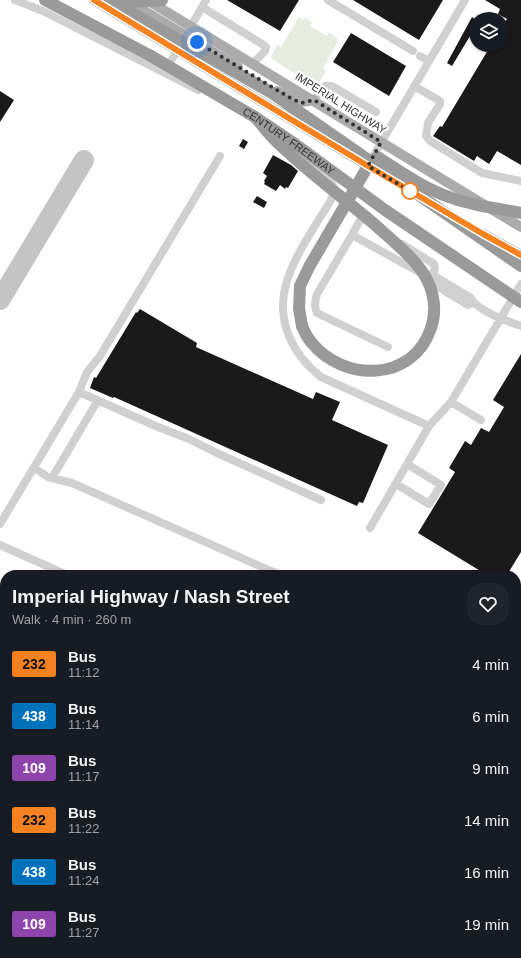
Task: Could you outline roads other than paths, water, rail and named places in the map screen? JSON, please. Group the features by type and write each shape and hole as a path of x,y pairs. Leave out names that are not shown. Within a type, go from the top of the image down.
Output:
{"highway":[{"name":"CENTURY FREEWAY","path":"45,0 151,56 255,117 295,144 385,210 521,302"},
{"path":"109,0 272,93 426,186 449,197 470,204 521,213"},
{"path":"127,0 133,2 162,0"},
{"path":"272,93 521,266"},
{"path":"255,117 278,144 394,241 425,276 431,291 434,306 433,321 428,336 421,348 409,360 393,367 375,371 358,370 338,364 323,354 310,341 302,326 299,308 300,286 309,267 368,166"}],"main road":[{"path":"94,0 368,166 521,255"},
{"path":"127,0 292,99 302,103 314,100"},
{"name":"IMPERIAL HIGHWAY","path":"147,0 521,227"}],"street":[{"path":"15,0 43,11 207,94 257,125 315,166 330,180 334,187 332,197 308,237 286,283 283,300 283,320 289,337 298,354 309,368 321,377 429,426"},
{"path":"328,0 413,51"},
{"path":"368,166 429,61 461,1"},
{"path":"165,73 204,4 266,47 265,51 253,63"},
{"path":"420,56 429,61"},
{"path":"314,100 325,86 332,86 376,112"},
{"path":"414,86 440,101 440,104 428,123 426,136 430,141 482,173 521,182"},
{"path":"0,524 79,392 87,372 100,356 220,156"},
{"path":"388,347 317,313 315,301 317,294 359,222 364,219 434,264 435,270 430,278"},
{"path":"352,235 430,278 436,277 471,298 473,303 500,319 521,326"},
{"path":"370,528 429,426 451,402 521,284"},
{"path":"79,392 189,439 216,453 321,500"},
{"path":"52,478 98,400"},
{"path":"451,402 481,420"},
{"path":"396,484 430,504 441,485 407,464"},
{"path":"34,468 48,477 78,485 269,570"},
{"path":"0,545 56,570"}]}
